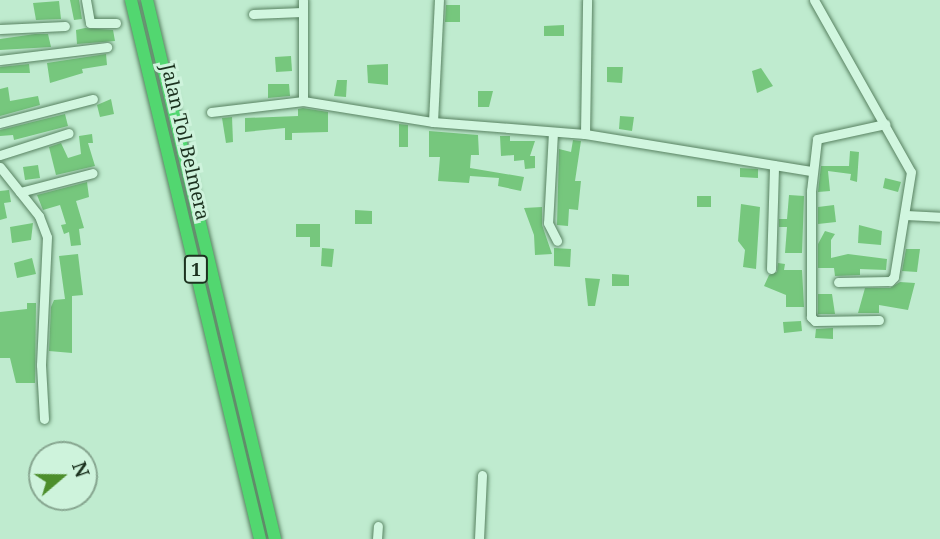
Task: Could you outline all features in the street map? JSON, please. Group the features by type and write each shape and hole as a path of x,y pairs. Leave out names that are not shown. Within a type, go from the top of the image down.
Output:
{"highway":[{"name":"Jalan Tol Belmera","path":"131,0 260,539"},
{"name":"Jalan Tol Belmera","path":"147,0 275,539"}],"street":[{"path":"86,0 90,23 116,23"},
{"path":"303,0 303,101"},
{"path":"433,122 439,0"},
{"path":"585,134 587,0"},
{"path":"814,0 911,170 906,215 890,281 838,282"},
{"path":"253,14 302,12"},
{"path":"0,29 65,26"},
{"path":"0,60 107,47"},
{"path":"0,123 93,99"},
{"path":"211,112 303,101 433,122 585,134 811,170"},
{"path":"879,320 815,321 811,317 811,170 817,139 885,124"},
{"path":"553,132 548,223 557,241"},
{"path":"0,155 69,133"},
{"path":"771,269 774,165"},
{"path":"0,167 39,216 47,237 41,365 44,419"},
{"path":"20,192 93,173"},
{"path":"906,215 940,217"},
{"path":"479,539 482,475"},
{"path":"377,539 378,526"}],"building":[{"path":"70,0 79,0 82,19 74,20"},
{"path":"59,1 61,19 36,20 33,3"},
{"path":"446,5 460,5 460,22 445,22"},
{"path":"564,25 564,36 544,36 544,26"},
{"path":"76,30 113,30 115,41 77,44"},
{"path":"48,34 51,47 0,50 0,39"},
{"path":"106,54 107,65 82,69 83,73 50,83 47,63"},
{"path":"291,56 292,71 276,72 275,57"},
{"path":"29,64 30,73 0,73 0,67"},
{"path":"388,64 388,85 368,83 367,65"},
{"path":"607,67 623,67 622,83 607,82"},
{"path":"761,68 773,86 757,93 752,71"},
{"path":"337,80 347,80 346,97 334,96"},
{"path":"268,84 289,84 290,96 268,98"},
{"path":"8,87 10,101 38,96 40,105 0,116 0,89"},
{"path":"478,91 493,91 489,107 478,107"},
{"path":"111,99 114,114 100,117 97,105"},
{"path":"298,109 328,112 328,132 292,133 292,140 285,140 285,128 245,132 245,118 298,116"},
{"path":"65,114 68,126 14,140 13,135 0,136 0,130"},
{"path":"620,116 634,117 632,131 619,129"},
{"path":"232,117 233,142 226,143 222,118"},
{"path":"399,124 408,125 408,147 399,147"},
{"path":"429,131 478,135 479,155 471,155 470,168 524,177 521,191 498,186 499,178 470,176 469,183 438,181 440,157 429,157"},
{"path":"92,134 93,143 88,143 95,166 56,175 49,147 61,143 68,158 81,154 79,136"},
{"path":"500,136 510,136 510,141 535,141 530,156 535,156 535,168 525,169 524,160 514,161 514,155 501,156"},
{"path":"573,140 581,141 575,181 581,181 578,210 569,209 568,226 557,225 559,149 571,152"},
{"path":"850,151 859,152 857,182 850,180 851,174 828,171 830,191 818,192 821,166 849,166"},
{"path":"38,165 40,178 25,180 23,167"},
{"path":"740,168 758,169 758,178 740,177"},
{"path":"885,178 901,182 898,192 883,188"},
{"path":"87,182 89,197 76,201 84,228 79,229 81,245 71,246 69,232 64,234 61,225 66,224 60,205 43,210 37,195"},
{"path":"9,190 11,202 4,203 7,218 0,220 0,191"},
{"path":"789,195 804,196 802,253 785,253 787,227 779,227 779,219 787,219"},
{"path":"697,196 711,196 711,207 697,207"},
{"path":"741,204 760,207 756,269 743,267 745,250 738,241"},
{"path":"834,205 836,222 818,224 818,207"},
{"path":"542,207 542,225 552,254 535,255 534,235 524,208"},
{"path":"355,210 372,211 372,224 355,224"},
{"path":"33,223 31,240 12,243 10,227"},
{"path":"296,224 320,224 320,247 310,247 310,237 296,237"},
{"path":"859,225 882,231 881,245 858,243"},
{"path":"825,231 835,234 831,240 831,258 848,254 887,259 886,270 860,269 860,275 835,276 834,268 818,268 818,244"},
{"path":"322,248 334,249 332,267 321,266"},
{"path":"554,248 571,249 570,267 554,266"},
{"path":"906,249 920,249 917,272 902,271"},
{"path":"78,254 83,295 72,296 72,353 49,351 51,307 54,300 65,299 59,256"},
{"path":"32,258 36,274 17,278 14,263"},
{"path":"778,263 785,264 784,270 802,270 804,307 786,307 786,295 764,286 769,275 777,272"},
{"path":"612,274 629,275 629,286 612,286"},
{"path":"585,278 600,279 595,306 588,306"},
{"path":"900,282 915,283 908,310 879,305 879,313 858,313 865,288 890,288"},
{"path":"818,294 832,294 835,314 818,314"},
{"path":"27,303 36,303 35,383 16,383 10,358 0,358 0,312 27,309"},
{"path":"801,321 802,331 784,333 783,322"},
{"path":"833,328 833,339 815,338 816,329"}]}
